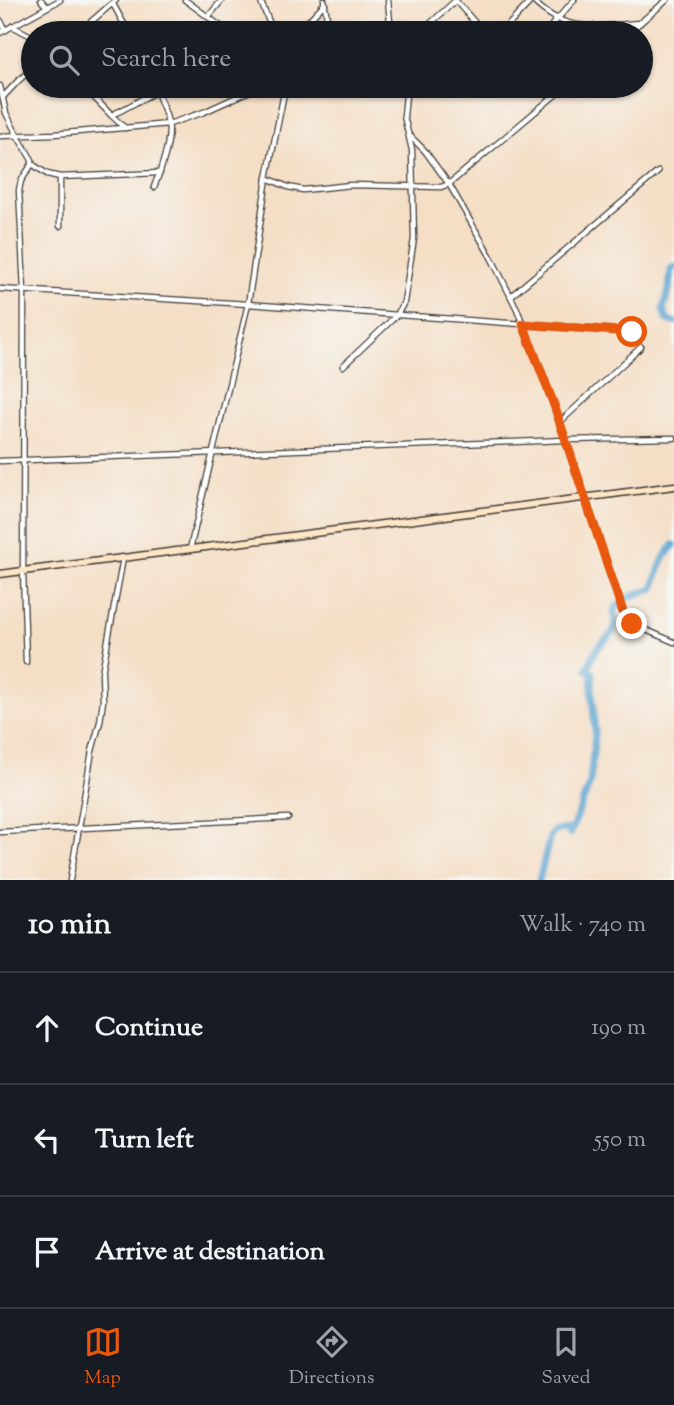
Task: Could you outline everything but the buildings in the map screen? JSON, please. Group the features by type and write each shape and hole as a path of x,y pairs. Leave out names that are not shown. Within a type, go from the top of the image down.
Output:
{"street":[{"path":"41,0 47,7"},
{"path":"21,21 60,0"},
{"path":"185,0 213,21"},
{"path":"208,17 222,0"},
{"path":"267,0 261,2 269,21"},
{"path":"388,0 389,21"},
{"path":"433,21 455,0 473,21"},
{"path":"512,21 532,0 543,11 560,21"},
{"path":"557,20 575,0"},
{"path":"642,21 667,0"},
{"path":"92,21 115,2 124,21"},
{"path":"307,21 324,2"},
{"path":"324,2 327,21"},
{"path":"0,20 6,30"},
{"path":"0,33 21,21"},
{"path":"12,26 21,31"},
{"path":"3,97 21,77"},
{"path":"0,86 6,113 32,160 19,190 24,290 23,570 26,662"},
{"path":"95,98 125,128"},
{"path":"111,115 143,98"},
{"path":"154,187 165,153 169,124 160,98"},
{"path":"1,137 169,124 234,98"},
{"path":"190,549 248,304 267,177 283,98"},
{"path":"343,366 397,315 404,302 414,239 412,150 404,116 406,98"},
{"path":"267,177 288,187 303,190 351,185 441,187 449,184 552,98"},
{"path":"409,135 425,151 449,184 492,260 523,324 560,422 624,615 632,624 674,642"},
{"path":"32,164 47,174 60,177 160,173"},
{"path":"510,296 658,172"},
{"path":"60,177 60,226"},
{"path":"0,289 632,332"},
{"path":"560,422 641,347"},
{"path":"0,461 674,438"},
{"path":"0,573 674,486"},
{"path":"70,880 92,751 100,722 103,701 102,673 123,558"},
{"path":"0,832 288,818"}],"waterway":[{"path":"674,267 671,269 663,310 667,320 674,322"},
{"path":"539,880 550,837 554,831 566,829 570,834 590,783 595,733 593,673 587,670 591,659 614,630 614,611 626,599 653,589 663,561 674,545"}],"route":[{"path":"632,332 523,324 554,405 624,615 632,624"}]}
